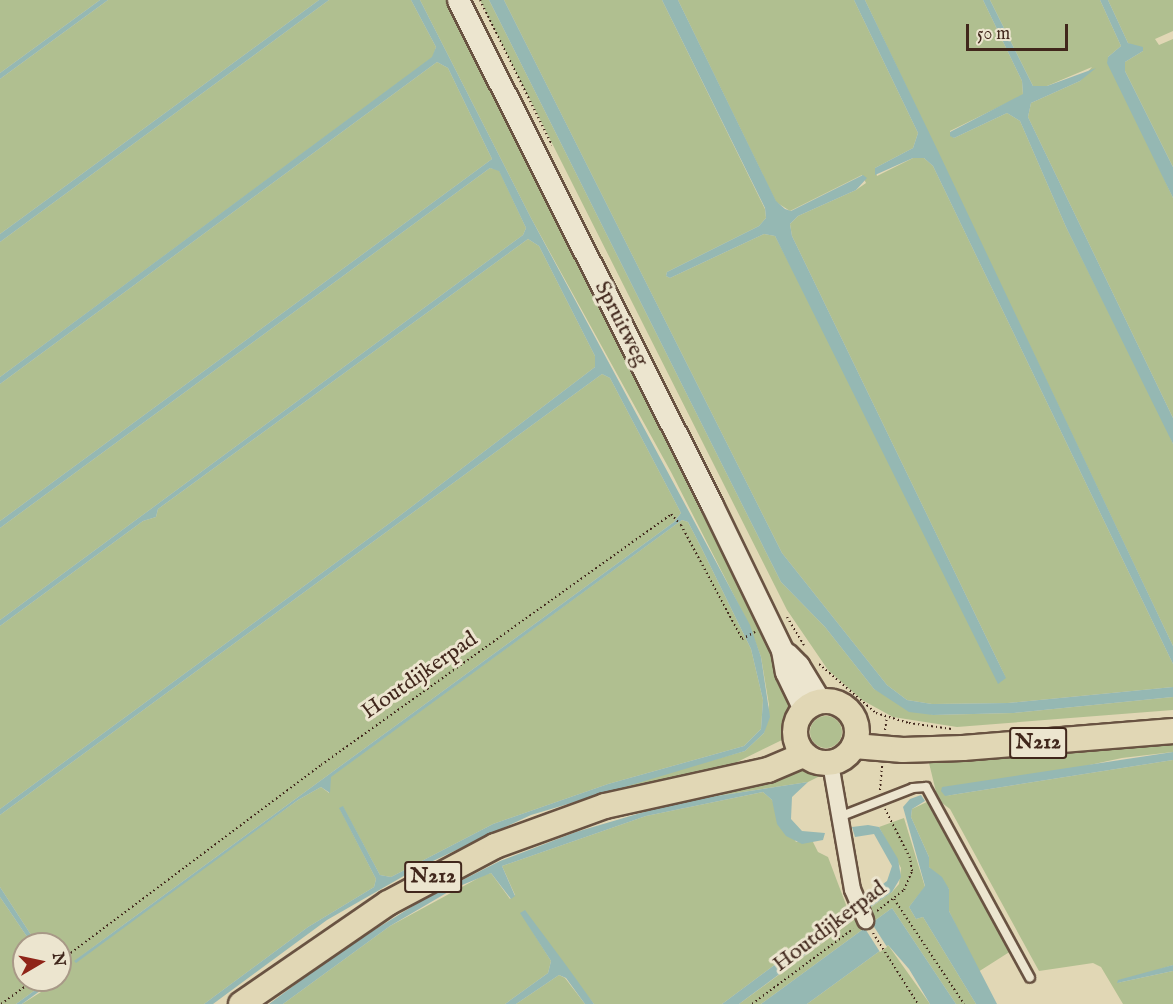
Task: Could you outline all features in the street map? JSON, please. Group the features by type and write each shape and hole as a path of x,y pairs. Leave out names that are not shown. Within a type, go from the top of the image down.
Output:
{"main road":[{"name":"Spruitweg","path":"458,0 782,650 786,672 812,705"},
{"path":"812,705 844,706 856,737 848,754 830,763 815,762 800,747 795,726 812,705"},
{"name":"N212","path":"856,737 905,737 930,746 973,747 1173,731"},
{"name":"N212","path":"241,1004 388,903 495,846 605,806 743,772 768,770 800,747"}],"street":[{"path":"830,763 854,897 866,922"}],"lane":[{"path":"838,817 920,786 930,792 1030,978"}],"path":[{"name":"Houtdijkerpad","path":"72,952 321,765 674,515 742,639 756,632"},
{"path":"788,619 807,650"},
{"path":"813,657 842,687 887,718"},
{"name":"Houtdijkerpad","path":"752,1004 866,922 909,883 912,871 881,800"},
{"path":"894,899 964,1004"},
{"path":"866,922 918,1004"},
{"path":"2,1004 18,992"}],"green space":[{"path":"0,0 100,0 0,73"},
{"path":"108,0 319,0 0,234 0,79"},
{"path":"329,0 411,0 436,47 433,57 0,377 0,242"},
{"path":"420,0 450,0 556,218 575,244 795,703 782,740 725,768 598,792 745,751 764,733 769,705 761,657 749,625 671,472 531,218"},
{"path":"480,0 489,0 781,582 825,627 874,689 933,715 1014,713 1173,697 1173,710 957,727 893,717 862,700 828,670 787,610"},
{"path":"504,0 662,0 765,209 766,218 759,226 667,272 666,276 670,278 764,234 775,236 1006,678 792,236 790,224 798,216 856,190 866,183 862,175 790,211 776,202 678,0 854,0 918,133 913,148 875,168 877,176 913,158 924,158 933,166 1173,664 1173,687 1008,703 932,704 907,700 887,685 782,553"},
{"path":"865,0 983,0 1022,81 1023,95 950,131 950,135 954,138 1007,113 1020,121 1066,227 1164,422 1173,444 1173,646"},
{"path":"990,0 1100,0 1121,46 1108,57 1173,198 1173,418 1028,117 1031,103 1080,81 1092,67 1047,86 1033,86"},
{"path":"1108,0 1173,0 1173,31 1155,39 1159,45 1173,39 1173,167 1125,71 1125,62 1143,51 1128,43"},
{"path":"437,62 448,68 492,159 0,521 0,384"},
{"path":"490,168 499,170 526,228 523,235 0,620 0,528"},
{"path":"528,239 539,246 595,356 595,367 398,517 0,809 0,626 143,521 156,517 158,509"},
{"path":"602,374 610,378 681,513 674,522 74,961 298,800 321,787 329,793 330,777 682,520 688,522 751,649 763,700 761,729 744,746 608,784 493,824 391,877 380,875 343,807 340,809 376,879 374,887 308,927 204,1004 22,1004 41,992 72,992 72,932 29,932 0,887 0,815"},
{"path":"826,716 838,720 842,732 838,744 826,748 814,744 810,732 814,720"},
{"path":"1173,738 1173,752 1122,758 945,796 1173,760 1173,965 1117,983 1173,971 1173,1004 1123,1004 1101,967 1093,963 1039,971 950,809 938,800 929,763"},
{"path":"806,765 820,776 808,782 678,802"},
{"path":"763,792 772,800 796,842 813,842 818,852 828,857 848,910 722,1004 594,1004 521,913 551,961 548,973 505,1004 283,1004 390,926 484,875 491,873 510,899 515,895 502,866 646,816"},
{"path":"931,800 1011,951 978,972 949,911 949,889 929,867 929,857 911,817 912,809"},
{"path":"904,818 925,887 909,907 916,919 923,917 976,1004 956,1004 892,908 761,1004 739,1004 892,892 899,884 901,868 879,827"},
{"path":"0,897 24,932 12,932 12,992 32,992 16,1004 0,1004"},
{"path":"888,945 930,1004 807,1004"},
{"path":"559,975 565,978 585,1004 516,1004"}],"water":[{"path":"100,0 108,0 0,79 0,73"},
{"path":"319,0 329,0 0,242 0,234"},
{"path":"411,0 420,0 531,218 750,625 761,657 770,717 764,733 745,751 531,815 416,869 327,920 213,1004 204,1004 308,927 374,887 376,879 339,808 343,806 380,875 391,877 493,824 608,784 744,746 761,729 763,700 751,649 688,522 682,520 331,777 330,793 321,787 298,800 76,963 74,961 674,522 681,513 610,378 602,374 0,815 0,809 398,517 595,367 595,356 539,246 528,239 158,509 156,517 143,521 0,626 0,620 523,235 526,228 499,171 490,168 0,528 0,521 492,159 448,68 437,62 0,384 0,377 432,57 436,47"},
{"path":"489,0 504,0 782,553 887,685 907,700 932,704 1008,703 1173,687 1173,697 1014,713 933,715 909,712 874,689 825,627 781,582"},
{"path":"662,0 678,0 776,201 785,209 791,211 863,175 867,178 856,190 798,216 790,224 792,236 1006,678 998,684 775,236 764,234 670,278 666,276 667,272 759,226 766,218 765,208"},
{"path":"854,0 865,0 938,151 1173,646 1173,664 933,166 924,158 913,158 875,175 875,168 913,148 918,133"},
{"path":"983,0 990,0 1033,86 1047,86 1096,68 1080,81 1031,103 1028,117 1173,418 1173,444 1066,227 1020,121 1007,113 954,138 950,136 950,132 1023,94 1022,81"},
{"path":"1100,0 1108,0 1128,43 1143,47 1143,51 1125,62 1125,71 1173,167 1173,198 1107,63 1108,57 1121,46"},
{"path":"1173,752 1173,760 945,796 941,791 942,787"},
{"path":"808,782 792,797 791,819 802,831 825,833 823,840 802,844 786,836 777,824 772,800 763,792 646,816 502,866 515,896 511,899 491,873 455,888 390,926 283,1004 269,1004 339,952 421,901 500,861 576,832 678,802"},
{"path":"921,795 925,801 912,809 911,817 929,857 929,867 942,877 949,889 949,911 997,1004 976,1004 923,917 916,919 909,907 925,886 903,807 910,799"},
{"path":"868,825 879,827 898,859 901,877 892,892 871,907 864,898 887,881 892,866 874,834 855,837 852,827"},
{"path":"0,887 29,932 24,932 0,897"},
{"path":"892,908 956,1004 930,1004 909,969 888,945 807,1004 761,1004"},
{"path":"850,909 855,918 739,1004 722,1004"},
{"path":"525,910 594,1004 585,1004 566,978 559,975 516,1004 505,1004 548,973 551,961 520,913"},
{"path":"1173,965 1173,971 1117,983 1118,980"},
{"path":"32,992 38,992 22,1004 16,1004"}],"pier":[{"path":"871,922 887,947 880,952 864,927"}]}
